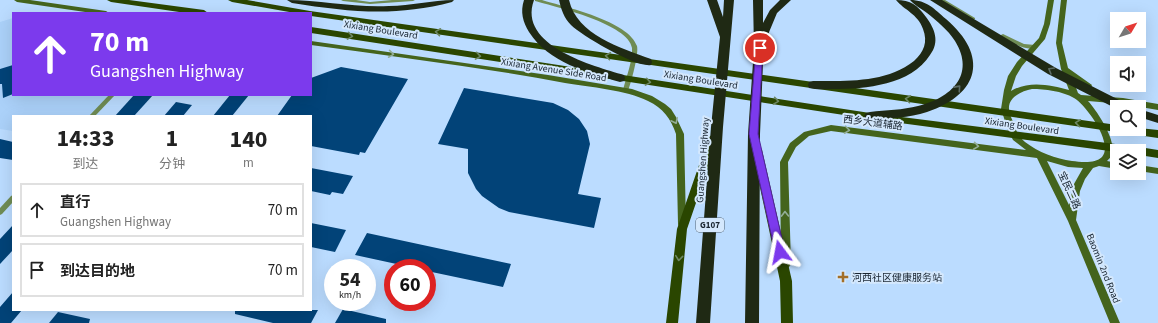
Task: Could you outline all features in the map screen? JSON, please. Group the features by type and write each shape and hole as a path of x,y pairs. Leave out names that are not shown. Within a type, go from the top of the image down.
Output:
{"highway":[{"path":"292,0 345,8 376,10 402,10 432,5 449,0"},
{"path":"529,0 527,6 528,20 535,34 546,47 569,60 620,78"},
{"path":"564,0 564,4 569,15 580,27 596,39 615,49 647,62"},
{"path":"712,0 726,43"},
{"name":"Guangshen Highway","path":"703,323 717,127 729,0"},
{"path":"752,323 754,134 760,48 758,0"},
{"path":"760,48 768,21 773,12 786,0"},
{"path":"813,85 857,85 874,82 892,78 908,71 920,63 929,52 932,41 929,28 918,12 901,0"},
{"path":"870,116 913,111 930,107 946,99 957,90 966,79 970,66 968,52 961,40 938,16 915,0"},
{"path":"935,0 1052,71 1114,100"},
{"path":"1146,115 1158,119"}],"main road":[{"path":"111,0 197,12"},
{"name":"Xixiang Boulevard","path":"232,0 304,12"},
{"name":"Xixiang Boulevard","path":"312,13 1110,128"},
{"name":"Xixiang Boulevard","path":"312,30 870,116 1110,148"},
{"path":"672,323 682,229 717,127"},
{"name":"Xixiang Boulevard","path":"1146,132 1158,134"},
{"path":"754,134 786,281 787,323"},
{"path":"1146,152 1158,154"}],"street":[{"path":"17,0 99,12"},
{"path":"1040,155 1022,144 1016,138 1005,109 1012,76 1019,64 1042,39 1047,24 1051,0"},
{"path":"1064,0 1059,43 1065,69 1078,97 1093,112 1105,132 1110,145 1109,153 1106,159 1099,163 1090,165"},
{"name":"Xixiang Avenue Side Road","path":"312,43 548,77 626,90 644,95 664,106 671,113 680,134 682,229"},
{"path":"1065,69 1092,88 1115,100"},
{"path":"1006,102 1015,92 1030,87 1057,89 1078,97 1110,102"},
{"path":"1146,106 1158,107"},
{"name":"西乡大道辅路","path":"786,281 784,162 793,145 807,134 831,128 1040,155 1067,165 1090,165"},
{"name":"宝民二路","path":"1040,155 1072,221"},
{"path":"1099,163 1110,165"},
{"name":"宝民二路","path":"1072,221 1073,200 1077,184 1090,165"},
{"path":"1146,169 1158,171"},
{"name":"Baomin 2nd Road","path":"1072,221 1115,323"}],"lane":[{"path":"343,0 387,2 413,0"},
{"path":"537,0 595,18 617,28 632,39 635,49 626,90"},
{"path":"942,0 1011,41 1023,46 1035,47"},
{"path":"93,115 111,96"},
{"path":"0,212 12,199"}],"shaded area":[{"path":"12,18 12,96 111,96 93,115 12,115 12,131 0,129 0,22"}],"building":[{"path":"12,65 12,94 3,98 2,84 0,84 0,69"},
{"path":"341,67 408,79 365,153 360,152 359,155 312,146 312,115 278,115 291,96 312,96 312,78"},
{"path":"464,88 553,103 568,110 579,119 587,131 590,144 578,194 601,198 594,228 509,212 499,208 482,196 476,189 468,173 468,149 438,144"},
{"path":"133,96 152,96 135,115 116,115"},
{"path":"229,96 248,96 233,115 214,115"},
{"path":"176,102 192,105 184,115 165,115"},
{"path":"0,139 12,142 12,160 0,158"},
{"path":"312,168 353,176 343,194 332,192 330,195 312,191"},
{"path":"312,223 346,230 335,252 312,247"},
{"path":"12,226 12,251 0,264 0,239"},
{"path":"367,233 511,264 503,287 436,273 436,259 384,259 384,261 355,255"},
{"path":"12,293 12,311 21,311 11,323 0,323 0,307"},
{"path":"318,310 311,323 273,323 235,314 235,311"},
{"path":"342,311 352,311 386,319 386,323 335,323"},
{"path":"58,312 90,319 89,323 49,323"}],"place":[{"name":"河西社区健康服务站","path":"843,277"}],"route":[{"path":"760,48 754,134 780,252"}]}
